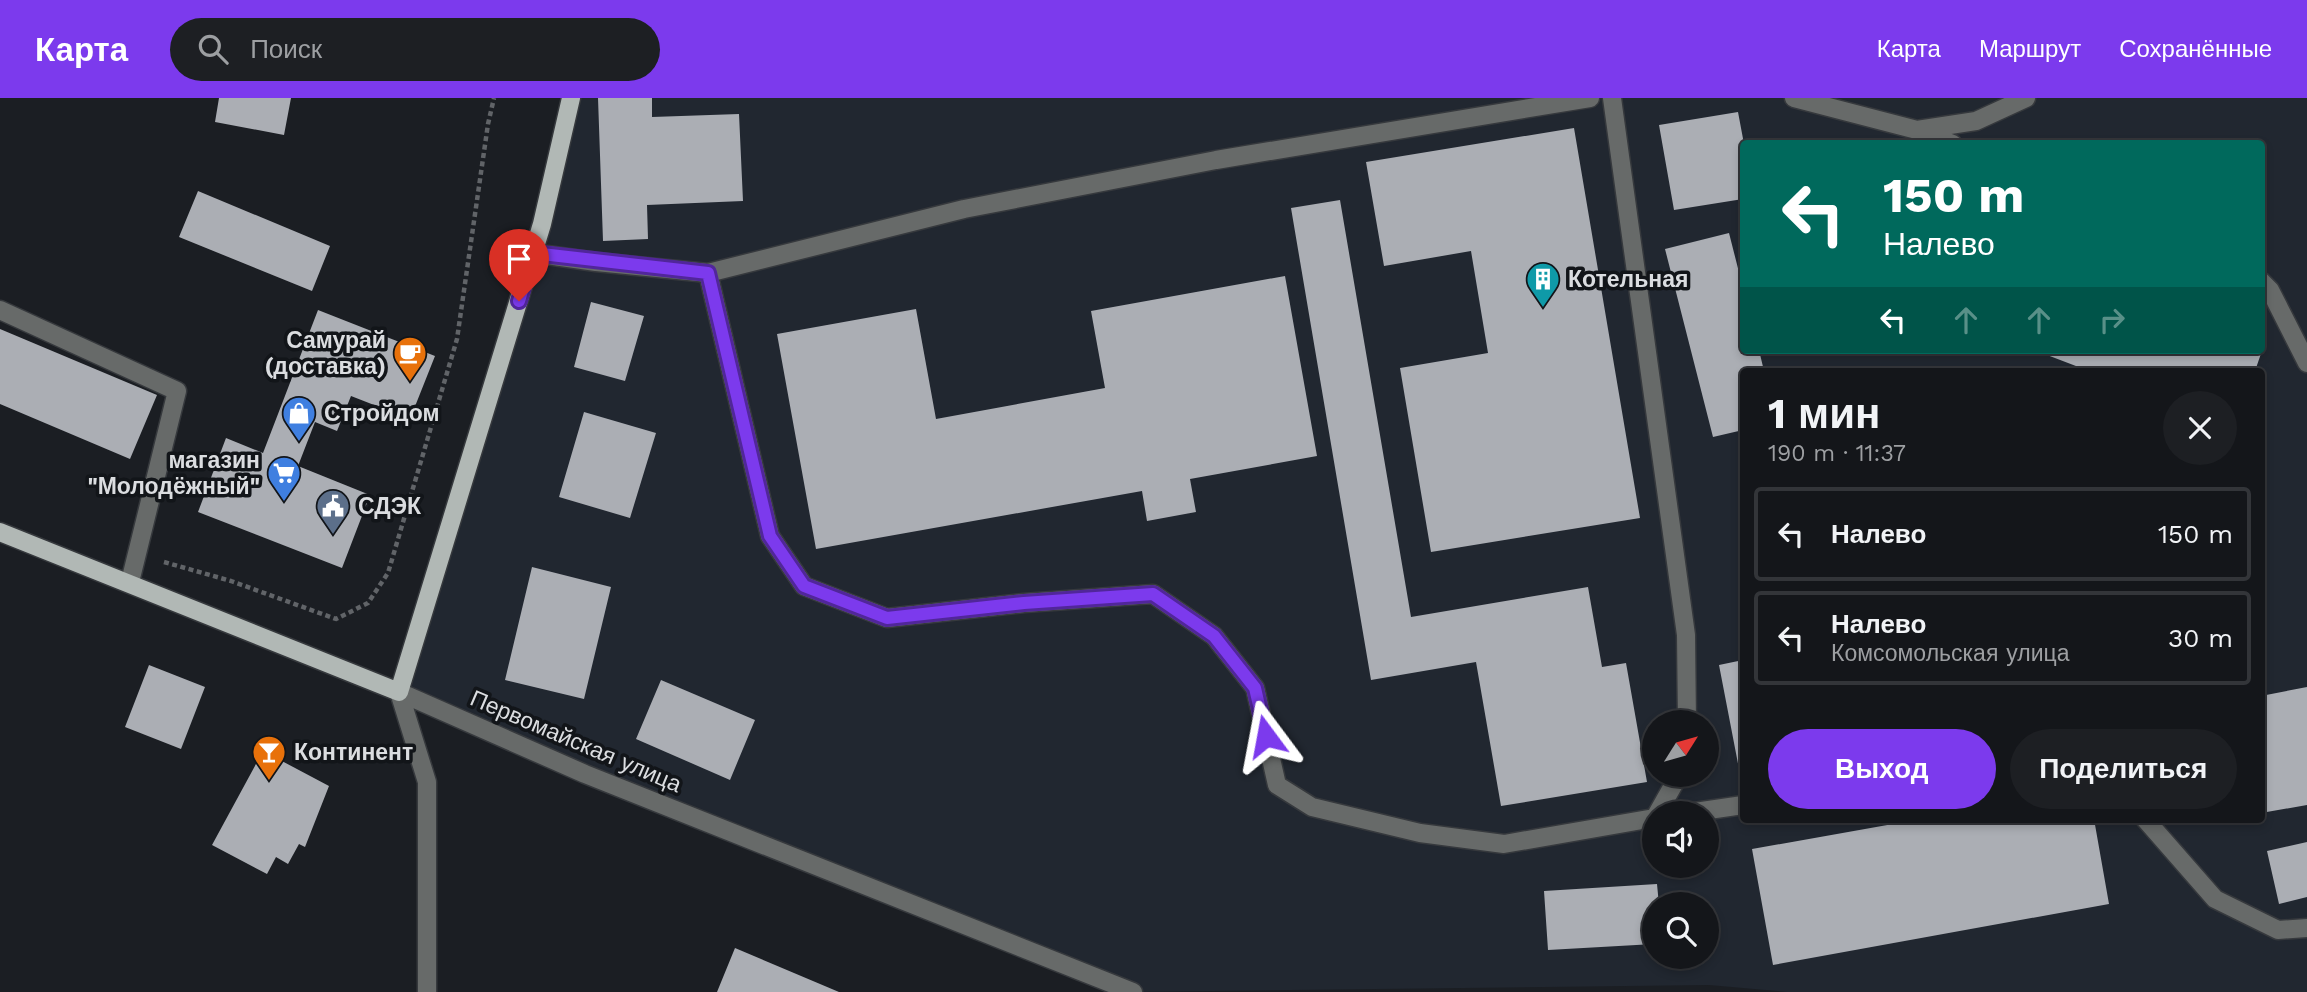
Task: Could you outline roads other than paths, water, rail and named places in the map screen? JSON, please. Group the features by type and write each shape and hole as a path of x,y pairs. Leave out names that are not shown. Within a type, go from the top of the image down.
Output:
{"main road":[{"path":"399,691 533,253 571,98"},
{"name":"Первомайская улица","path":"0,532 399,691"}],"street":[{"path":"533,253 708,273 964,209 1216,160 1590,98"},
{"path":"1612,98 1686,635 1687,710"},
{"path":"1794,98 1917,130 1943,140"},
{"path":"1917,130 1976,121 2026,98"},
{"path":"708,273 770,536 804,586 887,618 1024,603 1153,594 1214,636 1255,688 1277,785 1312,807 1420,833 1504,844 1642,820"},
{"path":"2265,285 2307,363"},
{"path":"0,310 177,391 130,582"},
{"path":"399,691 426,782 427,992"},
{"name":"Первомайская улица","path":"399,691 585,774 1133,992"},
{"path":"1719,808 1740,805"},
{"path":"2148,823 2215,899 2278,930 2307,928"}],"place":[{"name":"Котельная","path":"1543,309"},
{"name":"Самурай (доставка)","path":"410,383"},
{"name":"Стройдом","path":"299,443"},
{"name":"магазин \"Молодёжный\"","path":"284,503"},
{"name":"СДЭК","path":"333,536"},
{"name":"Континент","path":"269,782"}]}
